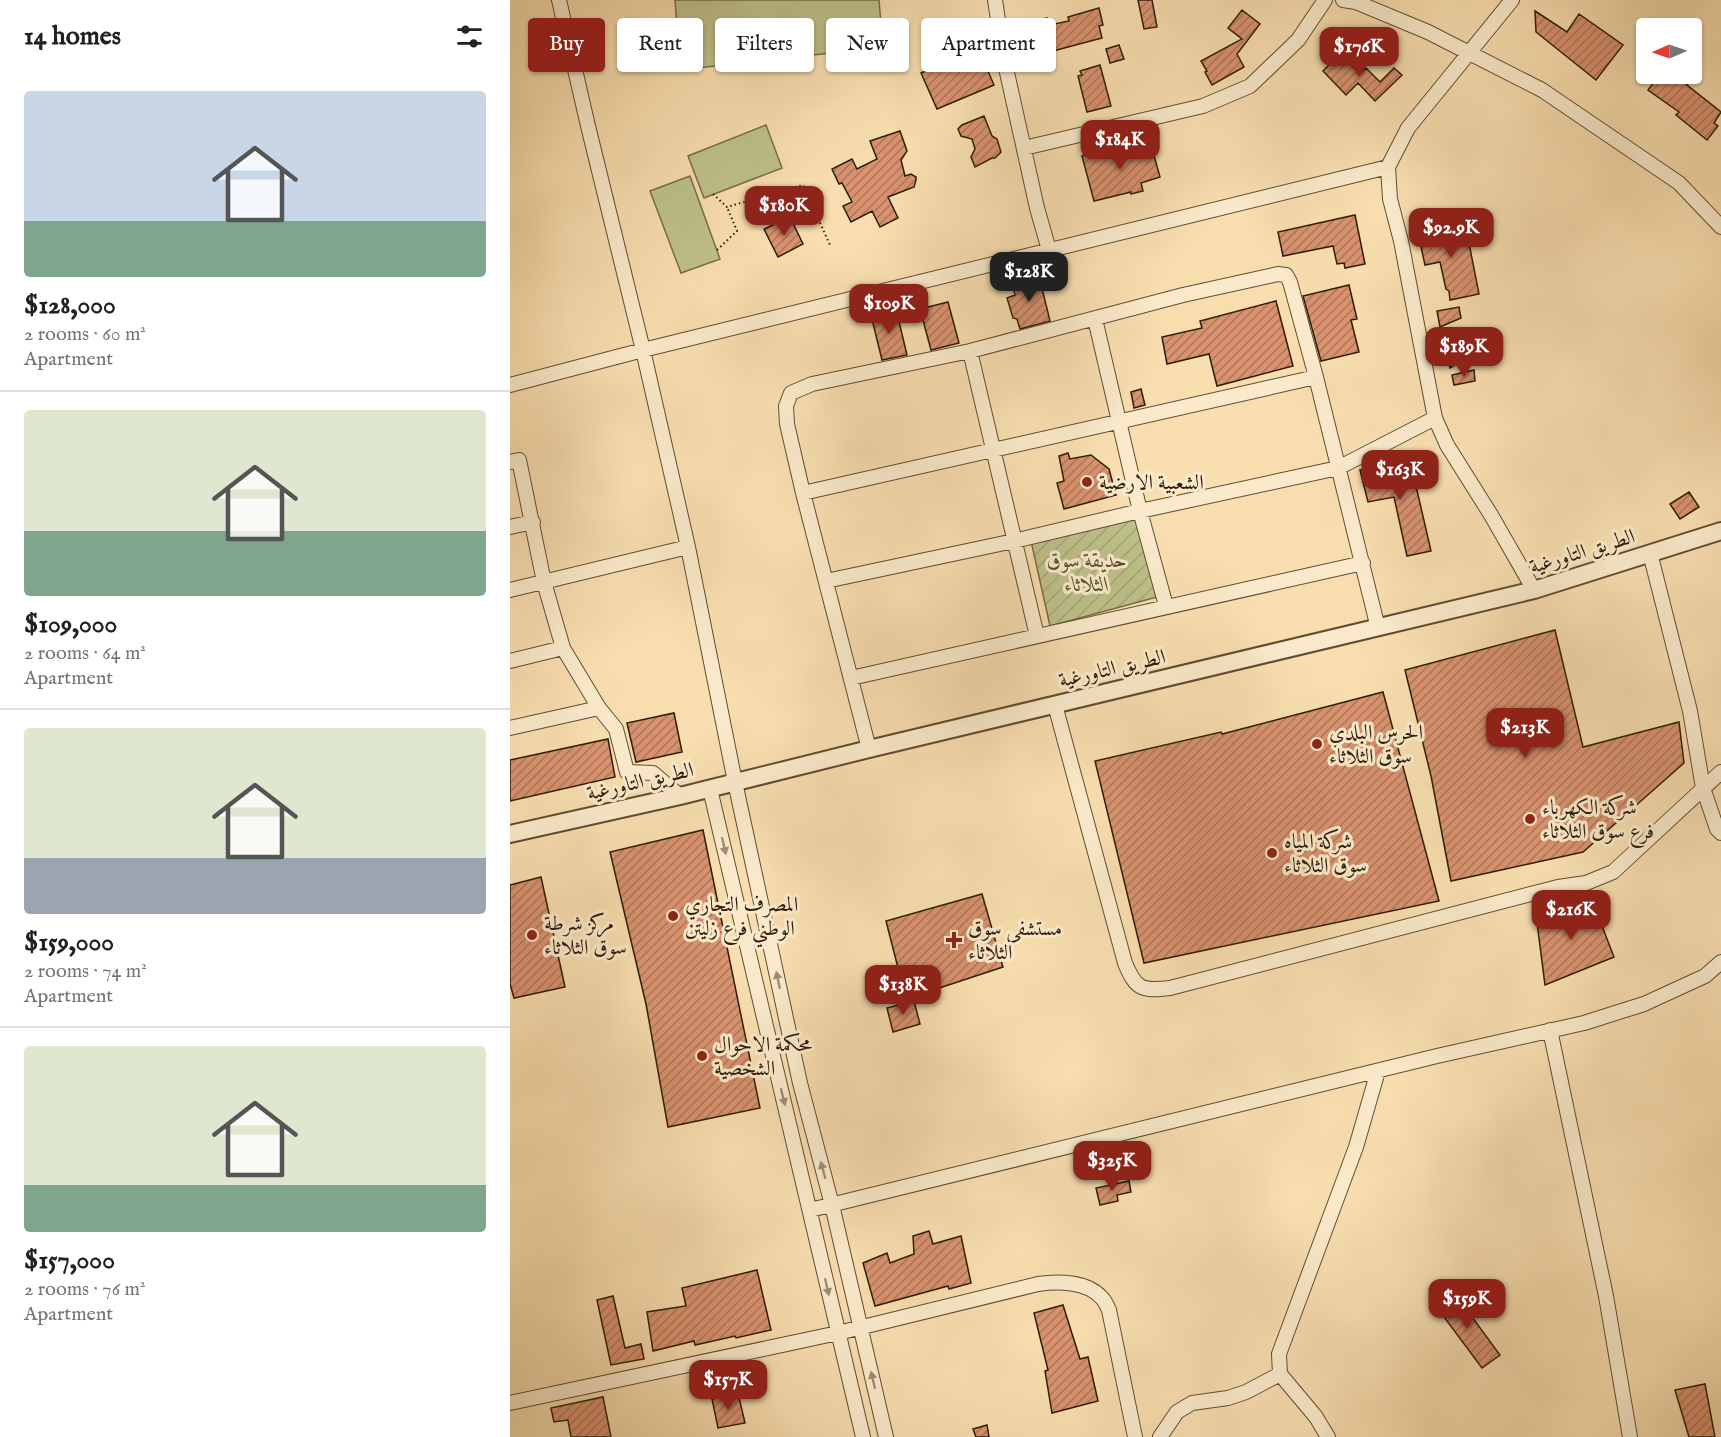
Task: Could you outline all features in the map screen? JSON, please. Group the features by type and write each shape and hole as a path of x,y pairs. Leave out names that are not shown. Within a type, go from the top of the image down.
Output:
{"street":[{"path":"559,0 688,548 735,782 800,1083 832,1205 886,1437"},
{"path":"995,0 1004,59 1037,208 1049,250"},
{"path":"1024,148 1203,106 1250,86 1298,40 1325,0"},
{"path":"1343,0 1356,2 1428,32 1542,90 1679,183 1721,227"},
{"path":"1512,0 1408,128 1388,167 1390,200 1401,241 1435,418 1447,445 1534,590"},
{"path":"510,385 643,350 1388,167"},
{"path":"869,749 787,424 786,406 791,393 812,384 970,351 1184,296 1286,274 1316,377 1378,628"},
{"path":"1095,319 1140,511 1166,606"},
{"path":"970,351 1037,636"},
{"path":"803,493 1316,377"},
{"path":"826,581 1338,468 1435,418"},
{"path":"510,462 519,460 544,582 563,648 599,708 616,729 627,772 652,773 680,796"},
{"path":"510,527 532,522"},
{"name":"الطريق التاورغية","path":"510,834 711,789 1534,590 1721,531"},
{"path":"510,590 688,548"},
{"path":"1650,554 1690,711 1703,789 1717,829 1721,833"},
{"path":"851,678 1363,563"},
{"path":"510,661 563,648"},
{"path":"1055,705 1125,963 1132,980 1141,987 1152,990 1170,988 1558,887 1586,883 1613,872 1721,772"},
{"path":"510,728 599,708"},
{"path":"711,789 863,1437"},
{"path":"810,1210 1437,1056 1584,1023 1644,1004 1705,976 1721,962"},
{"path":"1550,1030 1606,1296 1630,1437"},
{"path":"1328,1437 1316,1417 1280,1374 1279,1354 1356,1147 1378,1071"},
{"path":"510,1403 838,1333 1038,1284 1059,1281 1094,1291 1102,1298 1109,1310 1135,1437"},
{"path":"1160,1437 1177,1412 1192,1403 1228,1398 1246,1392 1280,1374"}],"path":[{"path":"727,207 803,185 830,245"},
{"path":"713,194 727,207 737,231 717,250"}],"green space":[{"path":"675,0 879,0 881,18 826,18 826,53 814,55 814,18 715,18 715,66 703,67 703,18 676,18"},
{"path":"766,125 782,168 704,198 688,156"},
{"path":"690,176 720,259 681,273 650,191"},
{"name":"حديقة سوق الثلاثاء","path":"1140,516 1157,597 1050,626 1031,541"}],"building":[{"path":"1138,0 1152,0 1157,27 1144,29"},
{"path":"1099,8 1103,25 1099,26 1102,38 1056,50 1056,24 1069,21 1068,17"},
{"path":"1242,10 1260,24 1237,54 1244,67 1212,85 1201,61 1242,39 1228,28"},
{"path":"1535,11 1567,32 1579,14 1623,45 1596,80 1536,32"},
{"path":"1119,45 1124,59 1110,63 1106,49"},
{"path":"1340,54 1360,74 1366,68 1380,82 1394,68 1402,75 1375,101 1358,83 1346,95 1323,71"},
{"path":"1100,65 1111,106 1087,112 1078,76 1082,75 1080,71"},
{"path":"988,72 994,85 937,109 921,73"},
{"path":"1652,84 1688,84 1721,112 1714,123 1718,126 1707,140 1676,115 1679,112 1648,90"},
{"path":"984,116 992,136 997,139 1001,152 995,158 975,167 971,157 975,149 972,139 961,136 958,129"},
{"path":"900,131 907,151 901,160 905,176 911,174 916,177 916,180 914,187 888,197 898,218 880,227 872,211 851,222 843,206 852,202 832,169 852,159 857,169 877,159 870,141"},
{"path":"1151,145 1160,177 1141,183 1143,191 1094,201 1082,156 1115,147 1117,154"},
{"path":"1355,215 1365,264 1345,268 1344,263 1337,264 1333,246 1283,256 1278,232"},
{"path":"790,217 803,244 778,257 764,229"},
{"path":"1465,223 1479,294 1450,300 1440,262 1425,265 1418,233"},
{"path":"1039,276 1050,321 1020,329 1017,319 1013,318 1007,298 1015,295 1012,284"},
{"path":"1349,285 1357,319 1351,320 1359,352 1321,361 1303,296"},
{"path":"1276,301 1293,366 1217,386 1209,354 1167,364 1162,337 1202,328 1200,321"},
{"path":"948,302 959,343 931,350 920,309"},
{"path":"1459,307 1461,318 1440,327 1437,311"},
{"path":"896,309 907,355 882,360 871,315"},
{"path":"1442,333 1464,334 1470,355 1450,368"},
{"path":"1474,370 1475,381 1454,385 1452,375"},
{"path":"1141,389 1145,405 1134,408 1131,392"},
{"name":"الشعبية الارضية","path":"1068,453 1070,459 1091,455 1109,469 1116,495 1064,509 1057,483 1064,481 1059,456"},
{"path":"1410,460 1431,551 1407,556 1394,497 1368,502 1360,470"},
{"path":"1689,492 1699,507 1680,519 1670,504"},
{"path":"1555,630 1583,747 1679,722 1684,763 1583,852 1451,881 1431,776 1405,670"},
{"name":"شركة المياه سوق الثلاثاء","path":"1383,692 1439,901 1144,963 1095,761 1221,732 1222,734"},
{"path":"674,713 682,752 636,762 627,723"},
{"path":"608,739 615,777 510,801 510,760"},
{"path":"703,830 760,1108 668,1127 646,1004 610,852"},
{"name":"مركز شرطة سوق الثلاثاء","path":"541,877 565,987 514,998 510,984 510,885"},
{"path":"982,894 1003,967 906,999 886,921"},
{"path":"1592,900 1614,957 1545,985 1536,915"},
{"path":"914,1001 920,1024 893,1032 887,1008"},
{"path":"1129,1181 1131,1192 1117,1195 1118,1201 1100,1205 1096,1188"},
{"path":"929,1231 933,1244 961,1236 971,1283 949,1289 948,1286 875,1306 863,1263 887,1253 890,1263 914,1254 913,1236"},
{"path":"757,1270 771,1330 695,1345 694,1341 653,1351 647,1312 686,1306 682,1288"},
{"path":"1453,1291 1500,1355 1482,1368 1435,1305"},
{"path":"613,1296 625,1348 641,1344 644,1359 611,1365 597,1300"},
{"path":"1063,1305 1080,1359 1088,1357 1098,1401 1052,1413 1045,1371 1048,1370 1034,1313"},
{"path":"1705,1384 1715,1437 1689,1437 1675,1390"},
{"path":"738,1393 745,1423 718,1428 712,1399"},
{"path":"603,1397 611,1437 571,1437 568,1420 554,1422 551,1408"},
{"path":"987,1425 989,1437 976,1437 973,1429"}],"place":[{"name":"الشعبية الارضية","path":"1087,482"},
{"name":"الحرس البلدي سوق الثلاثاء","path":"1317,744"},
{"name":"شركة الكهرباء فرع سوق الثلاثاء","path":"1530,819"},
{"name":"شركة المياه سوق الثلاثاء","path":"1272,853"},
{"name":"المصرف التجاري الوطني فرع زليتن","path":"673,916"},
{"name":"مركز شرطة سوق الثلاثاء","path":"532,935"},
{"name":"مستشفى سوق الثلاثاء","path":"954,940"},
{"name":"محكمة الاحوال الشخصية","path":"702,1056"}]}
